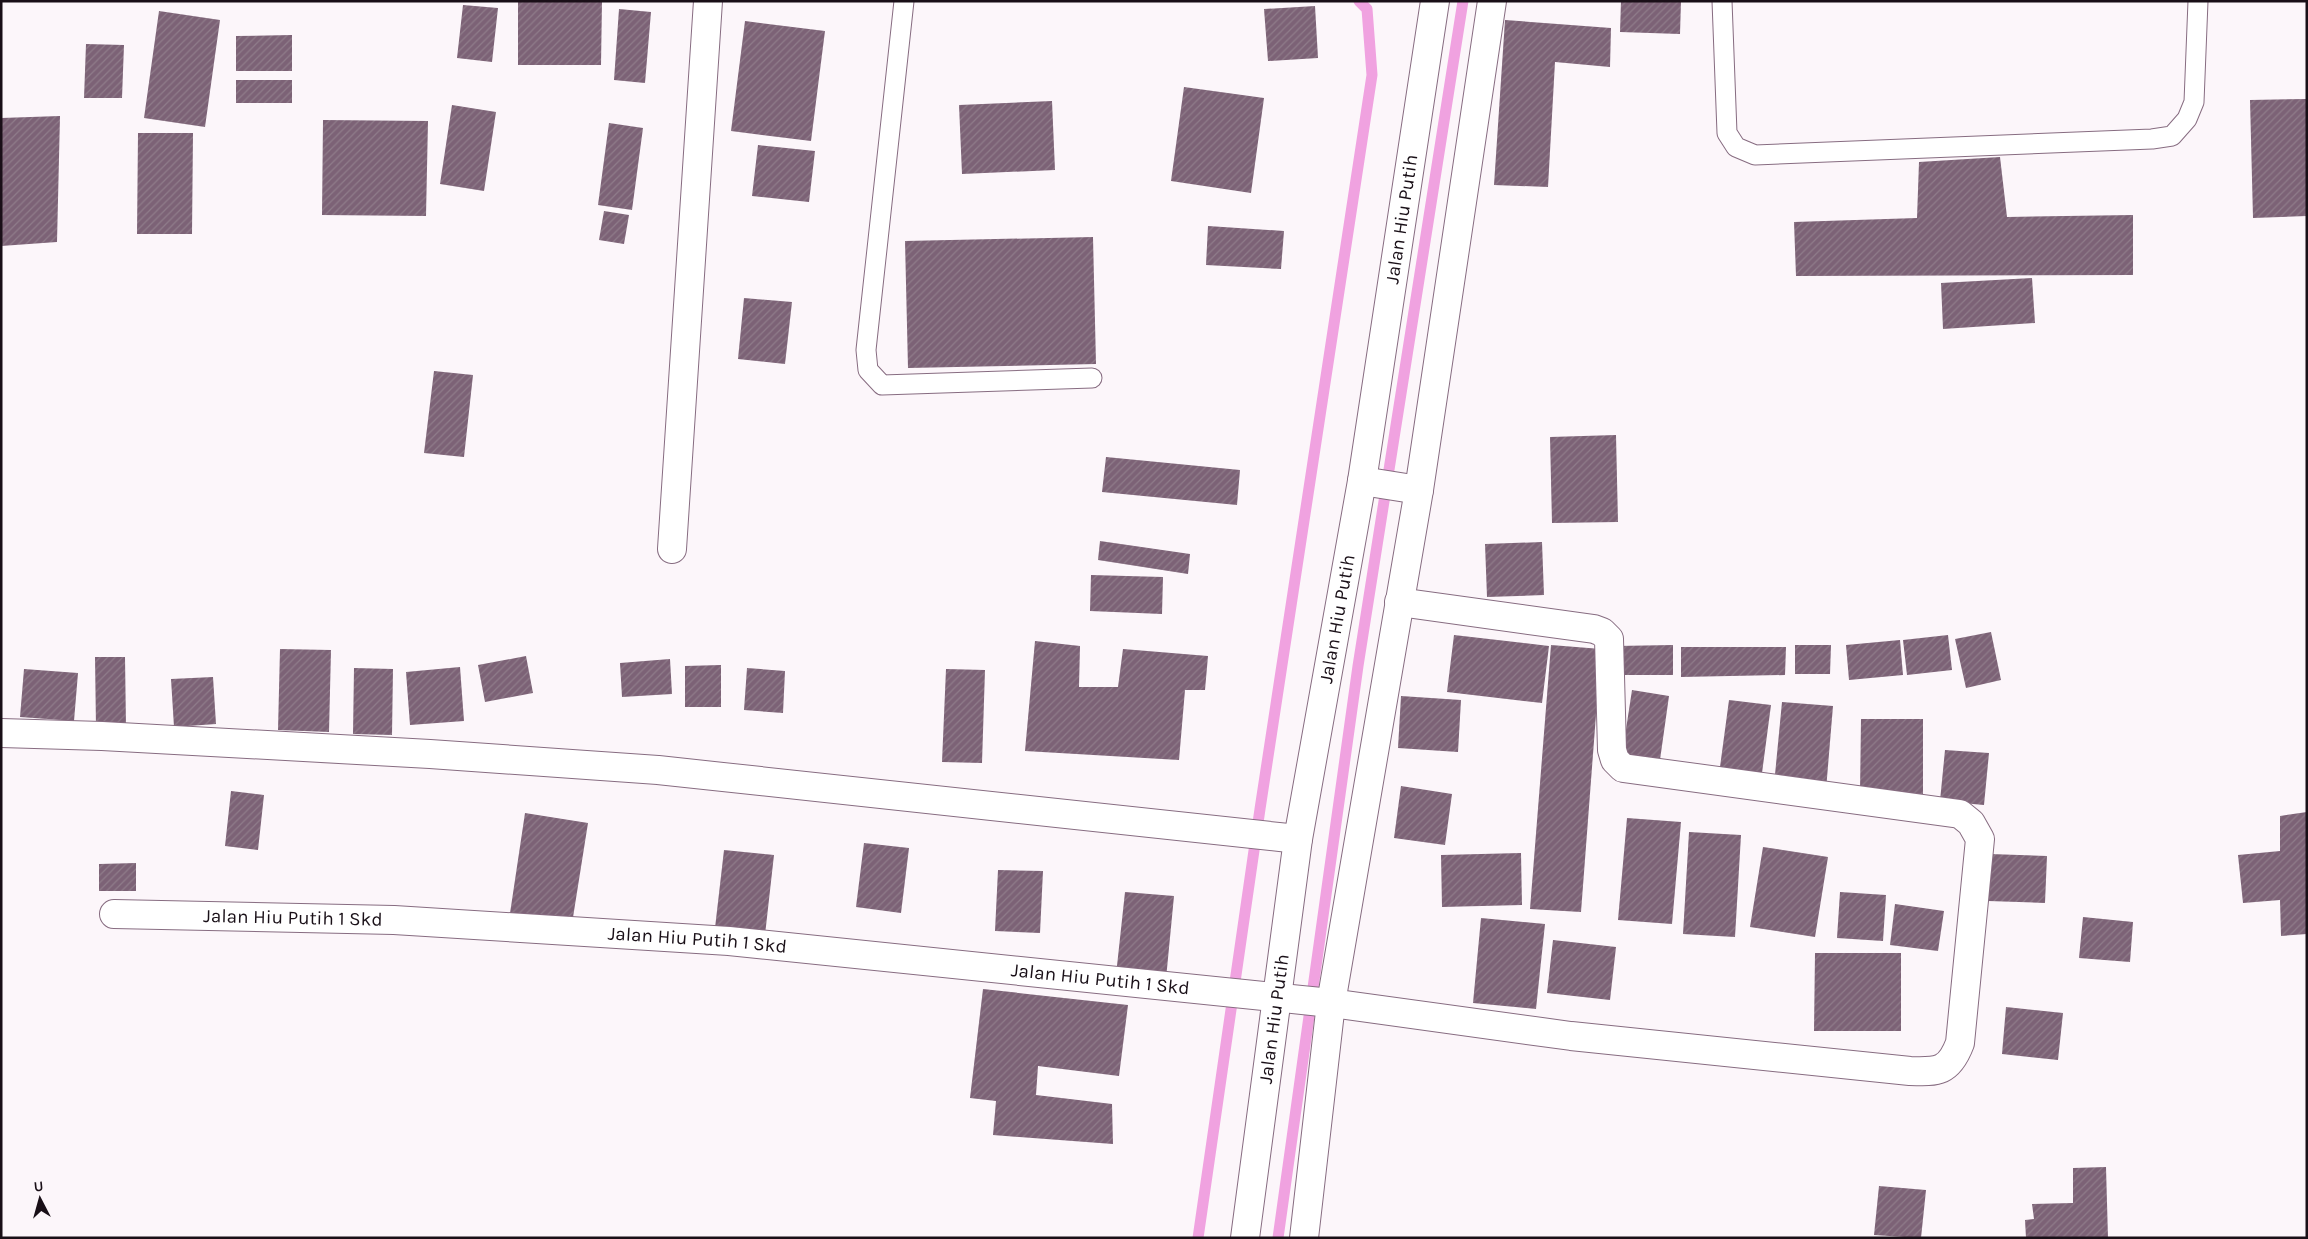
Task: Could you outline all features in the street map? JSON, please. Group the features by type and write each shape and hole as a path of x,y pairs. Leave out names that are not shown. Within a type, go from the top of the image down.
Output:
{"street":[{"path":"672,549 708,1"},
{"name":"Jalan Hiu Putih","path":"1245,1238 1298,839 1362,481 1435,1"},
{"path":"1304,1238 1332,1004 1419,490 1492,1"},
{"path":"1362,481 1419,490"},
{"name":"Jalan Hiu Putih 1 Skd","path":"114,914 394,920 729,941 1278,998 1571,1036 1916,1071 1931,1072 1944,1068 1954,1059 1960,1043 1980,839 1971,823 1960,814 1623,768 1615,760 1612,750 1609,639 1602,632 1594,629 1400,602"},
{"path":"1,734 102,736 430,754 658,770 1298,839"}],"lane":[{"path":"904,1 866,350 868,370 882,385 1092,378"},
{"path":"1722,1 1727,132 1736,147 1755,155 2152,139 2172,136 2187,119 2194,102 2198,1"}],"building":[{"path":"518,1 602,1 601,65 518,65"},
{"path":"1621,1 1681,1 1680,34 1620,32"},
{"path":"463,5 498,8 492,62 457,58"},
{"path":"1315,6 1318,58 1268,61 1264,9"},
{"path":"619,9 651,12 645,83 614,80"},
{"path":"159,11 220,20 205,127 144,118"},
{"path":"1505,20 1611,28 1610,67 1555,62 1548,187 1494,185"},
{"path":"745,21 825,31 811,141 731,131"},
{"path":"292,35 292,71 236,71 236,36"},
{"path":"86,44 124,45 122,98 84,98"},
{"path":"236,80 292,80 292,103 236,103"},
{"path":"1184,87 1264,98 1251,193 1171,181"},
{"path":"2307,99 2307,216 2253,218 2250,100"},
{"path":"1052,101 1055,170 962,174 959,105"},
{"path":"452,105 496,112 484,191 440,184"},
{"path":"60,116 57,242 1,246 1,118"},
{"path":"323,120 428,121 426,216 322,215"},
{"path":"609,123 643,128 632,210 598,205"},
{"path":"138,133 193,133 192,234 137,234"},
{"path":"758,145 815,151 809,202 752,196"},
{"path":"2000,157 2007,217 2133,215 2133,275 1796,276 1794,222 1917,218 1919,162"},
{"path":"604,211 629,215 624,244 599,240"},
{"path":"1208,226 1284,231 1281,269 1206,265"},
{"path":"1093,237 1096,364 908,368 905,241"},
{"path":"2032,278 2035,323 1943,329 1941,283"},
{"path":"744,298 792,302 785,364 738,359"},
{"path":"434,371 473,375 464,457 424,453"},
{"path":"1616,435 1618,522 1552,523 1550,437"},
{"path":"1106,457 1240,470 1237,505 1102,492"},
{"path":"1100,541 1190,554 1188,574 1098,560"},
{"path":"1542,542 1544,595 1487,597 1485,544"},
{"path":"1091,575 1163,577 1162,614 1090,611"},
{"path":"1991,632 2001,680 1966,688 1955,639"},
{"path":"1454,635 1549,646 1542,703 1447,692"},
{"path":"1948,635 1952,670 1907,675 1903,640"},
{"path":"1900,640 1903,675 1849,680 1846,645"},
{"path":"1035,641 1080,646 1079,687 1118,687 1123,649 1208,656 1205,690 1185,690 1179,760 1025,751"},
{"path":"1551,645 1601,649 1581,912 1530,909"},
{"path":"1673,645 1673,675 1617,675 1616,646"},
{"path":"1795,645 1831,645 1830,674 1795,674"},
{"path":"1681,647 1786,647 1785,675 1681,677"},
{"path":"280,649 331,650 329,732 278,730"},
{"path":"526,656 533,693 485,702 478,665"},
{"path":"95,657 125,657 126,727 96,728"},
{"path":"670,659 672,694 622,697 620,663"},
{"path":"721,665 721,707 685,707 685,666"},
{"path":"460,667 464,721 410,725 406,672"},
{"path":"354,668 393,669 392,735 353,734"},
{"path":"747,668 785,671 783,713 744,710"},
{"path":"24,669 78,673 74,721 20,717"},
{"path":"946,669 985,670 982,763 942,762"},
{"path":"213,677 216,724 174,727 171,679"},
{"path":"1632,690 1669,696 1659,767 1621,762"},
{"path":"1401,696 1461,700 1458,752 1398,748"},
{"path":"1729,700 1771,705 1762,773 1720,767"},
{"path":"1782,702 1833,706 1826,790 1774,785"},
{"path":"1861,719 1923,719 1923,794 1860,793"},
{"path":"1945,750 1989,753 1984,805 1940,801"},
{"path":"1401,786 1452,794 1445,845 1394,838"},
{"path":"231,791 264,795 258,850 225,846"},
{"path":"2307,812 2307,934 2281,936 2280,900 2243,903 2238,855 2280,851 2280,816"},
{"path":"525,813 588,823 571,930 509,920"},
{"path":"1627,818 1681,822 1672,924 1618,920"},
{"path":"1689,832 1741,835 1735,937 1683,934"},
{"path":"864,843 909,848 901,913 856,907"},
{"path":"1763,847 1828,857 1815,937 1750,927"},
{"path":"724,850 774,855 765,935 715,928"},
{"path":"1521,853 1522,905 1442,907 1441,855"},
{"path":"1990,854 2047,856 2045,903 1988,901"},
{"path":"136,863 136,891 99,891 99,864"},
{"path":"998,870 1043,871 1040,933 995,931"},
{"path":"1125,892 1174,896 1166,979 1116,975"},
{"path":"1840,892 1886,895 1883,941 1837,938"},
{"path":"1895,904 1944,911 1938,951 1890,945"},
{"path":"2083,917 2133,922 2130,962 2079,958"},
{"path":"1481,918 1545,924 1536,1009 1473,1003"},
{"path":"1553,940 1616,947 1610,1000 1547,993"},
{"path":"1815,953 1901,953 1901,1031 1814,1031"},
{"path":"983,989 1128,1005 1119,1076 1038,1066 1036,1095 1112,1104 1113,1144 993,1135 996,1101 970,1098"},
{"path":"2006,1007 2063,1013 2058,1060 2002,1054"},
{"path":"2106,1167 2108,1238 2026,1238 2025,1220 2034,1219 2032,1204 2073,1203 2073,1168"},
{"path":"1879,1186 1926,1190 1921,1238 1874,1235"}],"waterway":[{"path":"1198,1238 1260,809 1372,75 1367,9 1359,1"},
{"path":"1278,1238 1358,666 1463,1"}]}
